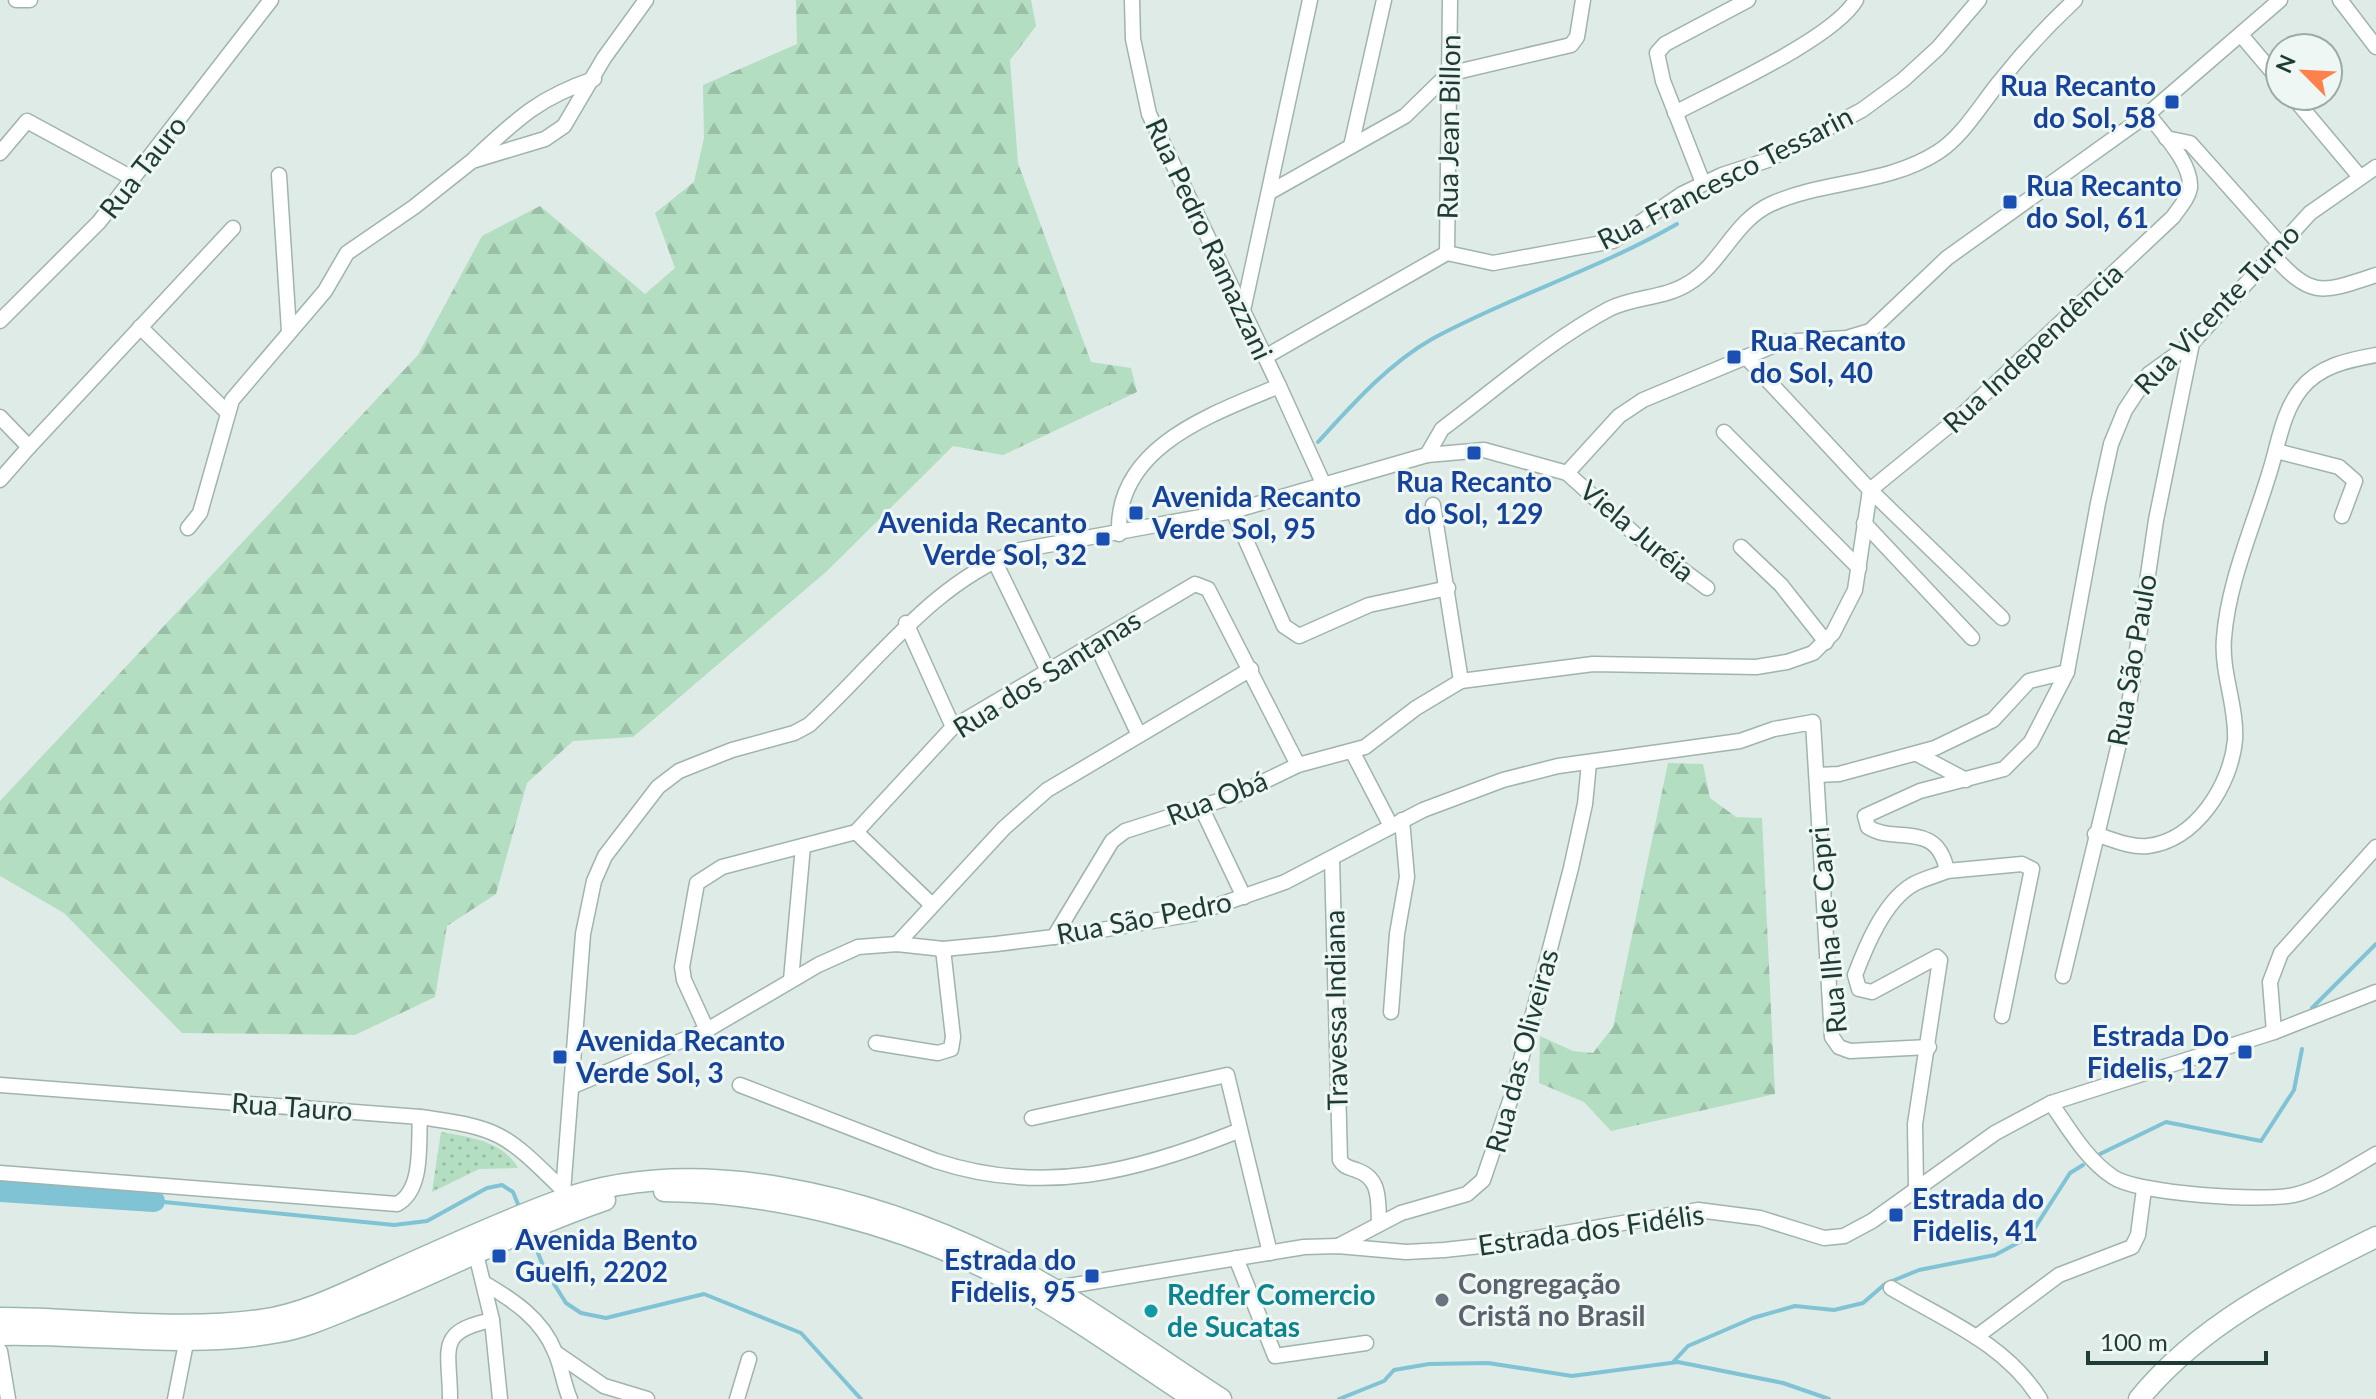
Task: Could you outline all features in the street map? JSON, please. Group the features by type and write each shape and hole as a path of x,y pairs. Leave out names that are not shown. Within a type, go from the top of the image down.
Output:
{"main road":[{"path":"0,1335 279,1332 301,1326 538,1217 562,1201 605,1200 665,1191 724,1194 829,1214 884,1229 1046,1294 1221,1399"},
{"path":"2139,1399 2161,1372 2223,1321 2298,1276 2376,1237"},
{"path":"1046,1294 1194,1399"},
{"path":"0,1318 188,1334"}],"street":[{"path":"16,0 30,0"},
{"name":"Rua Tauro","path":"0,321 99,222 271,0"},
{"path":"472,161 555,134 573,117 604,58 646,0"},
{"name":"Rua Pedro Ramazzani","path":"1119,534 1121,503 1136,471 1155,450 1200,421 1279,386 1244,306 1149,114 1133,39 1131,0"},
{"path":"1244,306 1310,0"},
{"path":"1351,146 1384,0"},
{"name":"Rua Jean Billon","path":"1447,253 1450,0"},
{"path":"1270,192 1405,116 1448,74 1571,45 1577,37 1583,0"},
{"path":"1703,183 1675,113 1657,53 1665,44 1748,0"},
{"path":"1675,113 1815,36 1840,20 1856,0"},
{"name":"Rua Francesco Tessarin","path":"1447,253 1493,263 1597,246 1629,233 1703,183 1768,160 1862,110 1938,48 1979,0"},
{"path":"1427,455 1442,429 1589,322 1619,305 1662,296 1691,282 1757,212 1789,198 1866,181 1908,167 1939,151 1956,138 2029,46 2075,0"},
{"path":"562,1201 587,907 605,856 658,787 679,771 732,750 794,733 809,725 906,623 994,560 1020,550 1233,511 1427,455 1484,450 1567,473 1619,416 1643,400 1795,339 1847,338 1870,331 1947,258 2148,114 2280,0"},
{"path":"2340,0 2376,47"},
{"path":"2241,35 2264,62"},
{"path":"188,528 200,513 227,412 244,384 325,291 347,253 414,207 472,161 532,106 562,90 594,79"},
{"path":"2305,112 2360,177"},
{"name":"Rua Independência","path":"1870,490 1962,415 2173,217 2190,188 2188,174 2148,114"},
{"path":"0,153 27,121 132,178"},
{"path":"2166,138 2190,143 2305,287 2349,284 2376,275"},
{"name":"Rua Vicente Turno","path":"1947,871 1941,855 1920,836 1874,832 1868,827 1865,816 1920,791 1986,777 2017,759 2047,715 2067,672 2098,503 2118,426 2149,374 2192,343 2310,213 2376,167"},
{"path":"279,175 289,331"},
{"path":"0,480 233,228"},
{"path":"1265,357 1447,253"},
{"path":"140,327 227,412"},
{"name":"Rua São Paulo","path":"2063,976 2130,698 2156,520 2192,343"},
{"path":"2095,834 2148,846 2173,838 2196,822 2220,789 2232,761 2235,739 2223,655 2224,633 2232,595 2276,451 2300,389 2337,363 2372,355"},
{"path":"1746,357 1870,490 2002,618"},
{"path":"1279,386 1323,483"},
{"path":"0,417 29,447"},
{"path":"1724,432 1859,568"},
{"path":"2276,451 2347,471 2355,481 2342,516"},
{"name":"Viela Juréia","path":"1567,473 1637,536 1707,588"},
{"path":"1391,1012 1397,934 1407,877 1396,823 1353,753 1461,681 1593,664 1756,667 1787,662 1813,653 1826,642 1845,616 1855,590 1870,490"},
{"path":"1433,505 1461,681"},
{"path":"1233,511 1284,626 1293,635 1299,636 1369,605 1448,588"},
{"path":"1864,523 1972,638"},
{"path":"1741,547 1781,585 1826,642"},
{"path":"994,560 1047,669"},
{"name":"Rua dos Santanas","path":"856,832 953,727 1195,584 1208,589 1251,669"},
{"path":"906,623 953,727"},
{"path":"1096,644 1139,735"},
{"path":"897,944 1031,804 1251,669 1298,765"},
{"path":"1818,775 1839,774 1917,754 1993,720 2029,681 2067,672"},
{"name":"Rua São Pedro","path":"573,1086 707,1030 791,980 858,947 897,944 943,949 1054,937 1193,914 1244,897 1332,859 1396,823 1503,780 1589,763 1740,741 1774,729 1813,722"},
{"name":"Rua Ilha de Capri","path":"1813,722 1818,775 1822,917 1834,1043 1850,1051 1929,1047"},
{"name":"Rua Obá","path":"1054,937 1112,841 1125,831 1202,809 1298,765 1353,753"},
{"path":"1917,754 1966,780"},
{"name":"Rua das Oliveiras","path":"1338,1246 1401,1213 1467,1194 1476,1189 1491,1165 1573,857 1589,763"},
{"path":"1202,809 1244,897"},
{"path":"707,1030 684,980 682,967 697,883 722,867 856,832 932,905"},
{"path":"791,980 803,846"},
{"path":"2274,1032 2270,982 2281,953 2376,847"},
{"name":"Travessa Indiana","path":"1332,859 1340,1160 1344,1166 1366,1173 1375,1183 1379,1223"},
{"path":"1916,1187 1915,1124 1929,1047 1939,958 1926,960 1872,992 1859,989 1855,975 1900,895 1912,885 1947,871 2022,864 2032,869 2002,1016"},
{"path":"876,1043 938,1053 951,1049 953,1037 943,949"},
{"name":"Estrada dos Fidélis","path":"1046,1294 1270,1253 1338,1246 1406,1252 1444,1250 1508,1243 1698,1210 1760,1218 1834,1239 1862,1228 1995,1133 2051,1103 2274,1032 2376,992"},
{"path":"1032,1118 1227,1075 1238,1131 1270,1253"},
{"name":"Rua Tauro","path":"0,1085 420,1117 478,1125 498,1132 562,1201"},
{"path":"740,1085 936,1161 1024,1180 1104,1174 1181,1153 1238,1131"},
{"path":"2051,1103 2091,1159 2112,1177 2144,1189 2289,1196 2323,1184 2376,1154"},
{"path":"0,1173 397,1204 409,1195 416,1177 420,1117"},
{"path":"1976,1337 2059,1275 2132,1247 2138,1235 2144,1189"},
{"path":"474,1245 492,1320 500,1399"},
{"path":"1236,1258 1275,1356 1366,1343"},
{"path":"484,1283 525,1310 556,1353 570,1399"},
{"path":"1891,1288 1976,1337 2014,1364 2040,1399"},
{"path":"450,1399 450,1349 454,1333 492,1320"},
{"path":"175,1399 188,1334"},
{"path":"0,1351 8,1399"},
{"path":"556,1353 604,1386 647,1399"},
{"path":"737,1399 749,1359"}],"green space":[{"path":"796,0 1031,0 1036,26 1010,60 1018,163 1091,362 1131,368 1137,392 1003,455 953,446 827,571 633,737 573,741 527,783 496,894 447,926 435,997 355,1035 182,1033 64,913 0,876 0,801 418,355 482,236 540,206 645,294 675,268 655,213 694,182 704,138 703,85 797,44"},
{"path":"1668,763 1703,764 1710,798 1736,817 1762,818 1775,1094 1611,1131 1584,1102 1539,1083 1540,1036 1573,1051 1593,1053 1613,1027"},
{"path":"441,1132 474,1138 494,1146 512,1159 518,1168 479,1169 432,1192"}],"waterway":[{"path":"1318,442 1386,373 1432,339 1617,255 1677,224"},
{"path":"2312,1008 2376,944"},
{"path":"2100,1154 2166,1122 2261,1141 2294,1090 2302,1049"},
{"path":"1674,1361 1688,1346 1753,1318 1795,1306 1834,1310 1863,1303 1885,1284 1919,1270 1995,1255 2029,1237 2070,1173 2083,1165"},
{"path":"154,1201 394,1225 427,1221 487,1188 502,1185 513,1192 520,1209"},
{"path":"0,1191 154,1201"},
{"path":"531,1236 544,1268 566,1303 581,1313 606,1318 704,1294 801,1333 861,1399"},
{"path":"1339,1399 1384,1381 1394,1370 1429,1364 1488,1363 1572,1376 1678,1362 1783,1383 1829,1399"}],"place":[{"name":"Rua Recanto do Sol, 58","path":"2172,102"},
{"name":"Rua Recanto do Sol, 61","path":"2010,202"},
{"name":"Rua Recanto do Sol, 40","path":"1734,357"},
{"name":"Rua Recanto do Sol, 129","path":"1474,453"},
{"name":"Avenida Recanto Verde Sol, 95","path":"1136,513"},
{"name":"Avenida Recanto Verde Sol, 32","path":"1103,539"},
{"name":"Estrada Do Fidelis, 127","path":"2245,1052"},
{"name":"Avenida Recanto Verde Sol, 3","path":"560,1057"},
{"name":"Estrada do Fidelis, 41","path":"1896,1215"},
{"name":"Avenida Bento Guelfi, 2202","path":"499,1256"},
{"name":"Estrada do Fidelis, 95","path":"1092,1276"},
{"name":"Congregação Cristã no Brasil","path":"1442,1300"},
{"name":"Redfer Comercio de Sucatas","path":"1151,1311"}]}
